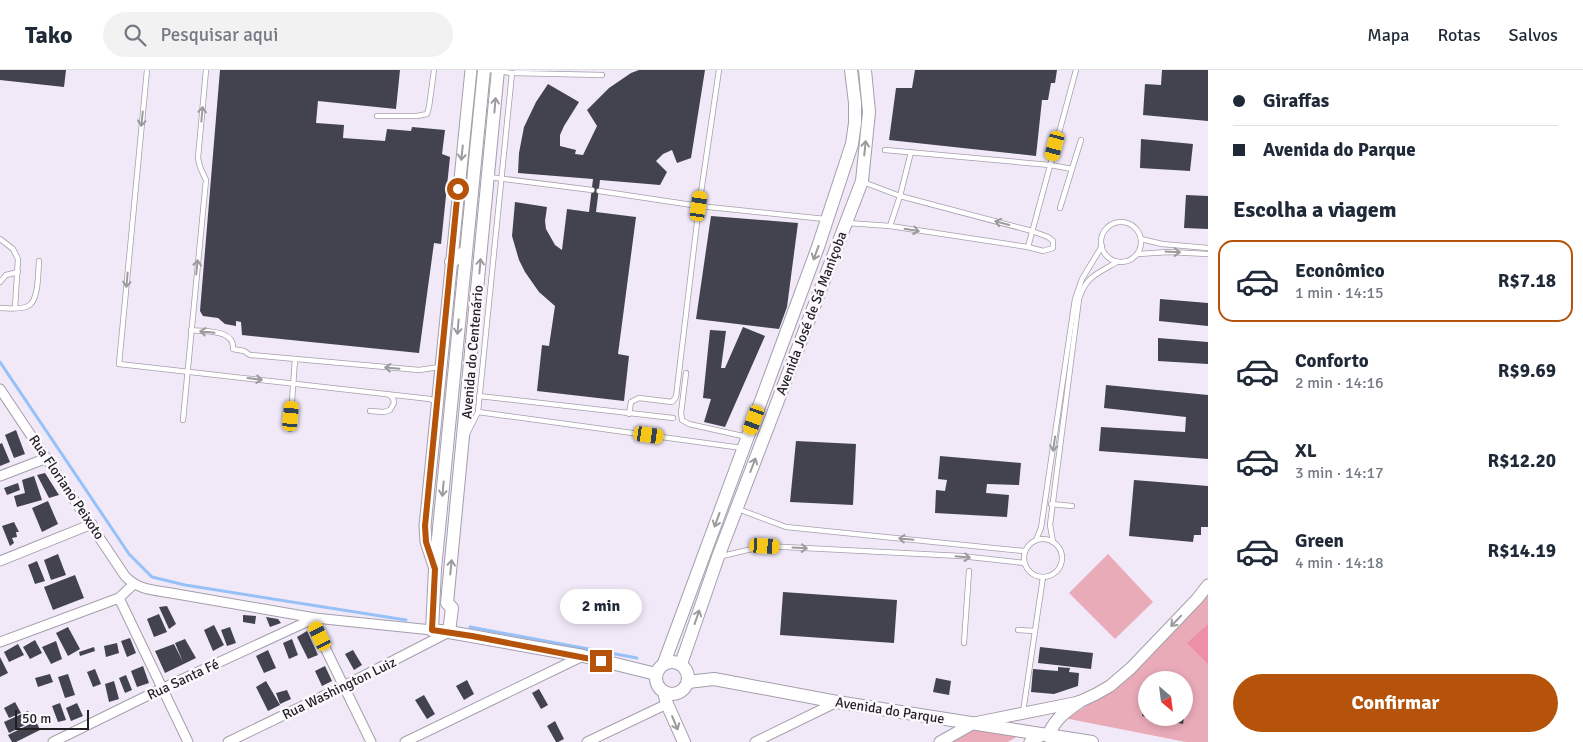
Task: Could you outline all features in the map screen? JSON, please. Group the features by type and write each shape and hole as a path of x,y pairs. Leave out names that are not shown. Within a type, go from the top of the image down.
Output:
{"main road":[{"path":"484,70 435,569 432,630 660,669 673,661 681,664 688,671 688,682 684,689 665,698"},
{"name":"Avenida do Centenário","path":"449,632 463,442 494,178 495,70"},
{"name":"Avenida José de Sá Maniçoba","path":"660,669 818,247 852,144 855,124 855,103 851,70"},
{"name":"Avenida José de Sá Maniçoba","path":"681,664 736,508 862,182 869,112 865,70"},
{"path":"841,176 862,182"},
{"path":"827,219 846,223"},
{"path":"450,262 465,252"},
{"path":"432,602 450,606 458,626 463,632 472,636"},
{"path":"660,669 657,684 684,742"},
{"name":"Avenida do Parque","path":"688,682 714,680 1049,737 1092,742"},
{"path":"1049,737 1054,722 1079,702"}],"street":[{"path":"435,569 426,542 425,526 450,262 471,70"},
{"name":"Rua Floriano Peixoto","path":"1,393 126,576 134,584"},
{"path":"0,476 47,458"},
{"path":"0,561 92,524"},
{"path":"0,642 118,598 134,584 152,590 313,618 432,630"},
{"path":"940,742 974,723 1079,702 1110,686 1197,599 1208,585"},
{"path":"118,598 188,742"},
{"path":"313,618 371,742"},
{"name":"Rua Santa Fé","path":"53,742 313,618"},
{"name":"Rua Washington Luiz","path":"228,742 344,686 449,632"},
{"path":"405,742 583,656"},
{"path":"587,742 665,698"},
{"path":"755,742 837,702"},
{"path":"1030,742 1049,737"}],"lane":[{"path":"147,70 119,364 430,399 437,403"},
{"path":"183,420 206,180 198,158 206,70"},
{"path":"377,116 418,116 427,114 434,70"},
{"path":"495,70 602,75"},
{"path":"629,414 630,405 639,398 672,402 676,397 699,206 719,70"},
{"path":"1028,247 1076,70"},
{"path":"463,442 478,412 494,178 512,72"},
{"path":"1060,208 1081,140"},
{"path":"885,150 1050,165 1072,169"},
{"path":"890,226 911,152"},
{"path":"494,178 592,190"},
{"path":"846,223 890,226 1047,251 1053,248 1053,241 1032,231 900,196 862,182"},
{"path":"599,191 699,206 827,219"},
{"path":"1118,223 1126,223 1133,226 1139,232 1141,239 1141,247 1138,254 1125,262 1117,262 1107,256 1102,246 1102,238 1106,231 1118,223"},
{"path":"0,239 8,244 18,258 15,308"},
{"path":"1141,239 1162,244 1208,248"},
{"path":"1036,540 1040,532 1045,503 1075,299 1078,286 1102,246"},
{"path":"1138,254 1169,252 1208,254"},
{"path":"0,308 28,306 34,300 39,261"},
{"path":"1054,542 1050,525 1052,504 1079,299 1082,288 1087,281 1117,262"},
{"path":"0,282 6,275 18,272"},
{"path":"191,330 227,335 232,340 233,349 244,351 250,355 419,370 440,367"},
{"path":"290,429 295,359"},
{"path":"686,373 681,413 682,420 746,443"},
{"path":"370,411 384,412 392,408 393,398 387,394"},
{"path":"479,396 673,418"},
{"path":"478,412 746,443"},
{"path":"1045,503 1072,506"},
{"path":"736,508 786,527 1024,551"},
{"path":"1045,538 1054,542 1062,555 1062,562 1055,572 1043,577 1031,574 1024,563 1024,551 1028,545 1036,540 1045,538"},
{"path":"718,557 765,546 961,556 1024,563"},
{"path":"964,643 969,571"},
{"path":"1023,713 1043,577"},
{"path":"1018,630 1034,631"}],"shaded area":[{"path":"1108,554 1153,602 1115,639 1069,593"},
{"path":"1208,587 1208,742 1186,742 1064,718 1082,709 1115,685"},
{"path":"1208,624 1208,664 1187,643"},
{"path":"975,728 1018,736 1008,742 948,742"}],"building":[{"path":"0,70 66,70 64,87 0,80"},
{"path":"220,70 400,70 396,109 318,101 316,123 344,125 343,138 385,141 387,129 411,131 412,127 445,130 442,154 450,157 441,244 434,243 419,353 242,335 241,322 236,321 236,326 225,324 218,318 203,316 200,311"},
{"path":"639,70 705,70 691,158 677,163 672,150 663,154 656,161 667,172 660,185 600,180 596,212 636,217 618,354 629,356 624,401 537,391 542,345 549,346 555,306 539,292 519,260 512,236 515,202 547,207 546,229 555,245 562,250 567,209 589,212 593,179 518,173 519,153 524,127 536,102 548,84 579,102 560,135 560,146 576,150 575,154 583,155 597,126 587,110 609,88 631,73"},
{"path":"915,70 1057,70 1055,83 1051,83 1048,100 1042,100 1036,156 889,140 896,88 912,88"},
{"path":"1162,70 1208,70 1208,121 1143,115 1145,84 1161,85"},
{"path":"1141,139 1193,144 1190,171 1140,168"},
{"path":"1186,195 1208,196 1208,229 1184,228"},
{"path":"711,216 798,223 787,307 779,329 696,319"},
{"path":"1160,299 1208,303 1208,326 1159,321"},
{"path":"743,327 765,336 725,427 704,422 711,399 703,398 710,330 726,331 721,368 725,368"},
{"path":"1158,338 1208,342 1208,364 1158,361"},
{"path":"1106,385 1208,395 1208,459 1099,451 1101,427 1185,432 1186,417 1104,408"},
{"path":"16,430 25,454 14,458 5,435"},
{"path":"796,441 856,444 853,505 790,502"},
{"path":"2,443 10,462 0,466 0,444"},
{"path":"940,456 1021,463 1019,485 987,484 986,493 1009,495 1007,517 935,513 936,490 945,491 947,480 938,479"},
{"path":"45,473 59,495 49,498 37,475"},
{"path":"34,476 42,500 17,507 14,496 25,493 22,480"},
{"path":"1134,480 1208,486 1208,527 1201,527 1201,535 1194,535 1193,542 1129,536"},
{"path":"18,483 20,490 7,495 4,488"},
{"path":"48,501 58,524 42,532 32,508"},
{"path":"14,522 19,532 16,532 17,537 12,538 14,543 10,546 2,526"},
{"path":"58,554 66,575 51,580 44,560"},
{"path":"37,561 45,581 35,584 28,565"},
{"path":"75,575 84,598 53,610 44,587"},
{"path":"783,592 897,600 894,643 780,635"},
{"path":"167,606 176,624 169,629 159,607"},
{"path":"159,614 167,632 154,637 147,619"},
{"path":"243,615 256,616 255,624 243,622"},
{"path":"266,617 278,619 281,623 270,627"},
{"path":"214,625 224,645 213,651 204,630"},
{"path":"68,627 80,649 68,656 56,633"},
{"path":"230,627 236,643 227,646 221,630"},
{"path":"307,631 318,655 308,659 297,637"},
{"path":"130,638 136,653 127,657 121,641"},
{"path":"185,639 196,658 165,673 155,651 174,644 183,662 175,643"},
{"path":"292,639 298,655 289,659 283,643"},
{"path":"35,640 42,653 30,659 23,647"},
{"path":"56,641 62,659 51,664 42,647"},
{"path":"117,643 119,653 106,657 104,646"},
{"path":"18,644 24,655 9,662 4,652"},
{"path":"94,647 95,651 80,656 79,652"},
{"path":"1040,647 1093,653 1091,669 1038,663"},
{"path":"268,650 276,668 264,673 256,656"},
{"path":"353,650 362,665 354,670 345,654"},
{"path":"0,657 8,673 0,677"},
{"path":"143,666 149,683 137,687 131,671"},
{"path":"325,666 332,681 322,686 315,671"},
{"path":"1058,667 1070,668 1069,672 1079,673 1078,686 1054,694 1031,692 1033,669 1058,671"},
{"path":"95,669 101,684 93,687 87,672"},
{"path":"50,674 53,682 38,687 35,678"},
{"path":"68,674 75,695 65,698 58,677"},
{"path":"126,675 132,690 125,693 119,678"},
{"path":"936,678 951,681 949,695 933,692"},
{"path":"467,680 474,694 464,700 456,686"},
{"path":"114,681 119,699 109,702 105,684"},
{"path":"266,681 280,705 268,711 256,687"},
{"path":"539,689 548,705 541,709 532,693"},
{"path":"287,690 291,699 280,704 276,693"},
{"path":"424,695 435,714 427,719 415,700"},
{"path":"15,702 21,713 9,718 4,708"},
{"path":"60,703 66,720 58,722 52,706"},
{"path":"77,703 83,716 71,721 66,708"},
{"path":"28,711 33,721 9,733 4,722"},
{"path":"36,721 40,730 16,742 12,742 8,735"},
{"path":"555,721 564,739 558,742 556,742 547,726"}],"waterway":[{"path":"0,362 129,554 152,577 185,585 406,620"},
{"path":"470,627 637,658"}],"route":[{"path":"458,189 425,526 426,542 435,569 432,630 583,656 601,661"}]}
